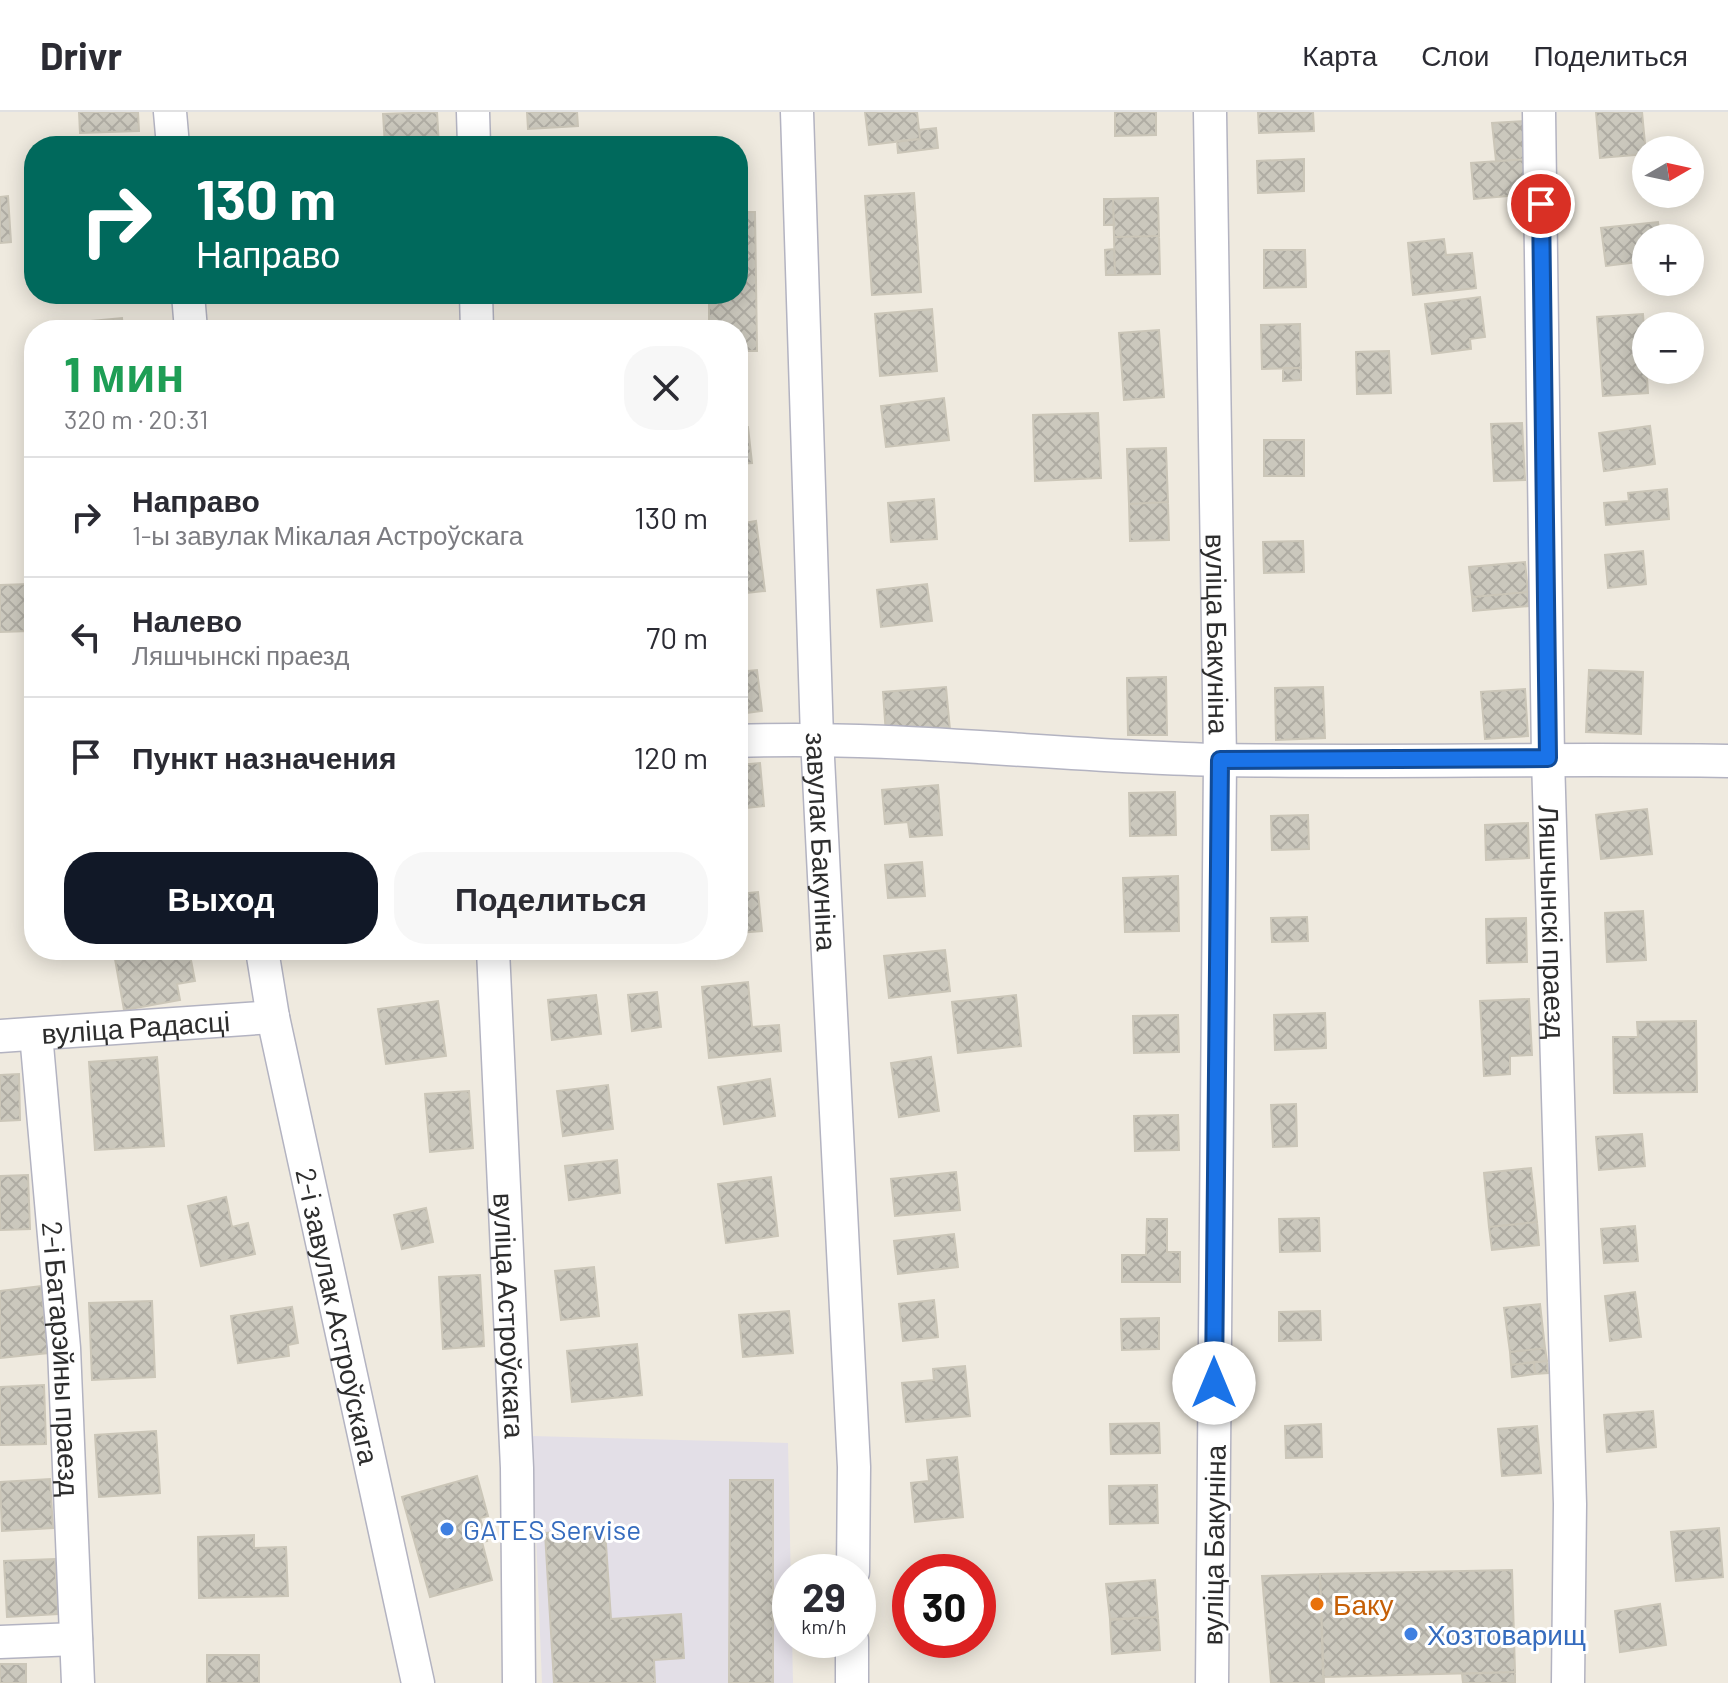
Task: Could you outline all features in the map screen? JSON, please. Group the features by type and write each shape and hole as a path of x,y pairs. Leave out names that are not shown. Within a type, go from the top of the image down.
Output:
{"street":[{"path":"170,112 172,136"},
{"path":"473,112 474,136"},
{"name":"завулак Бакуніна","path":"797,112 817,738 854,1467 853,1554"},
{"name":"вуліца Бакуніна","path":"1210,112 1220,760 1212,1683"},
{"name":"Ляшчынскі праезд","path":"1539,112 1548,758 1570,1504 1568,1683"},
{"path":"748,741 817,738 1220,760 1548,758 1728,761"},
{"name":"2-і завулак Астроўскага","path":"264,960 273,1017 418,1683"},
{"name":"вуліца Астроўскага","path":"493,960 517,1468 519,1683"},
{"name":"вуліца Радасці","path":"0,1036 273,1017"},
{"name":"2-і Батарэйны праезд","path":"36,1034 64,1348 78,1683"},
{"path":"0,1642 76,1639"},
{"path":"852,1658 852,1683"}],"shaded area":[{"path":"532,1436 788,1443 790,1554 772,1554 772,1658 792,1658 793,1683 542,1683"}],"building":[{"path":"79,112 138,112 139,131 80,133"},
{"path":"437,112 438,136 384,136 383,114"},
{"path":"527,112 577,112 578,126 528,129"},
{"path":"865,112 917,112 920,139 869,145"},
{"path":"1115,112 1156,112 1156,135 1115,136"},
{"path":"1258,112 1313,112 1314,131 1259,133"},
{"path":"1596,112 1642,112 1644,136 1632,136 1632,155 1600,158"},
{"path":"1526,121 1530,159 1496,161 1492,123"},
{"path":"936,128 938,148 898,153 897,141 920,139 919,130"},
{"path":"1304,159 1304,191 1258,193 1257,161"},
{"path":"1530,159 1533,194 1474,199 1471,163"},
{"path":"914,193 921,292 872,295 865,196"},
{"path":"8,196 11,242 0,243 0,197"},
{"path":"1158,198 1159,236 1114,237 1113,199"},
{"path":"1104,199 1113,199 1114,225 1104,225"},
{"path":"748,212 755,212 757,351 748,351 748,320 709,320 709,304 748,304"},
{"path":"1632,225 1632,263 1606,266 1601,228"},
{"path":"1159,236 1160,274 1115,275 1114,237"},
{"path":"1444,239 1446,255 1472,253 1476,288 1413,295 1408,243"},
{"path":"1114,249 1115,275 1106,275 1105,250"},
{"path":"1264,250 1305,250 1306,287 1264,288"},
{"path":"1480,297 1485,337 1470,339 1471,349 1432,354 1425,304"},
{"path":"932,309 937,371 880,376 875,314"},
{"path":"1632,315 1632,384 1647,384 1648,393 1603,396 1597,317"},
{"path":"1300,324 1301,368 1262,369 1261,325"},
{"path":"1159,330 1164,397 1124,400 1119,333"},
{"path":"1389,351 1391,393 1357,394 1356,352"},
{"path":"1283,368 1301,368 1301,380 1283,381"},
{"path":"944,398 949,440 886,447 881,406"},
{"path":"1098,413 1101,478 1035,481 1033,415"},
{"path":"1522,423 1525,480 1494,481 1491,424"},
{"path":"1650,426 1655,464 1604,471 1599,433"},
{"path":"748,427 752,463 748,463"},
{"path":"1264,440 1304,440 1304,476 1264,476"},
{"path":"1166,448 1168,502 1129,504 1127,449"},
{"path":"1667,489 1669,519 1606,525 1604,503 1629,501 1628,493"},
{"path":"934,499 937,539 891,542 888,503"},
{"path":"1168,502 1169,540 1130,541 1129,504"},
{"path":"756,521 765,591 748,593 748,522"},
{"path":"1303,541 1304,572 1264,573 1263,542"},
{"path":"1643,551 1646,584 1608,588 1605,555"},
{"path":"1525,562 1528,592 1472,597 1469,567"},
{"path":"24,584 24,631 0,632 0,585"},
{"path":"927,584 932,621 881,627 877,590"},
{"path":"1528,592 1529,606 1473,611 1472,597"},
{"path":"757,670 762,711 748,713 748,671"},
{"path":"1589,670 1643,672 1641,734 1586,732"},
{"path":"1166,677 1167,735 1128,735 1127,678"},
{"path":"946,687 950,730 886,735 883,692"},
{"path":"1323,687 1325,738 1276,740 1275,688"},
{"path":"1525,689 1528,736 1485,739 1481,692"},
{"path":"760,763 764,806 748,808 748,764"},
{"path":"938,785 942,835 910,837 908,822 885,824 882,790"},
{"path":"1175,792 1176,835 1130,836 1129,793"},
{"path":"1647,809 1652,854 1601,859 1596,815"},
{"path":"1308,815 1309,849 1272,850 1271,816"},
{"path":"1528,823 1529,858 1486,860 1485,825"},
{"path":"922,862 925,896 888,898 885,865"},
{"path":"1178,876 1179,931 1125,932 1123,878"},
{"path":"758,892 762,931 748,932 748,893"},
{"path":"1643,911 1646,960 1607,962 1605,913"},
{"path":"1307,917 1308,941 1272,942 1271,918"},
{"path":"1526,918 1527,962 1487,963 1486,919"},
{"path":"945,950 950,991 889,998 884,956"},
{"path":"115,960 191,960 195,981 177,984 180,1000 124,1010"},
{"path":"748,982 752,1027 779,1025 781,1051 709,1058 702,987"},
{"path":"657,992 661,1027 632,1031 628,995"},
{"path":"596,995 601,1034 552,1040 548,1000"},
{"path":"1016,995 1021,1046 958,1053 952,1002"},
{"path":"1529,999 1532,1055 1510,1056 1510,1074 1484,1076 1480,1001"},
{"path":"438,1001 446,1056 386,1064 378,1009"},
{"path":"1325,1013 1326,1048 1275,1050 1274,1015"},
{"path":"1178,1015 1179,1052 1134,1053 1133,1016"},
{"path":"1696,1021 1697,1092 1614,1093 1613,1037 1638,1037 1637,1022"},
{"path":"157,1057 164,1146 95,1150 89,1062"},
{"path":"931,1057 939,1111 899,1117 891,1063"},
{"path":"19,1074 20,1120 0,1121 0,1075"},
{"path":"770,1079 775,1116 724,1124 718,1087"},
{"path":"608,1085 613,1129 563,1136 557,1091"},
{"path":"469,1091 473,1148 430,1152 425,1094"},
{"path":"1296,1104 1297,1146 1273,1147 1271,1105"},
{"path":"1178,1115 1179,1150 1135,1151 1134,1116"},
{"path":"1642,1134 1645,1166 1599,1170 1596,1137"},
{"path":"617,1160 620,1193 569,1200 565,1166"},
{"path":"1531,1168 1537,1222 1489,1227 1484,1173"},
{"path":"956,1172 960,1210 895,1216 891,1179"},
{"path":"28,1175 30,1229 0,1230 0,1176"},
{"path":"771,1177 778,1236 726,1243 718,1184"},
{"path":"226,1197 232,1227 248,1223 255,1254 201,1266 188,1206"},
{"path":"426,1208 433,1242 402,1249 394,1215"},
{"path":"1319,1218 1320,1251 1280,1252 1279,1219"},
{"path":"1147,1219 1167,1219 1167,1252 1180,1252 1180,1282 1122,1282 1122,1255 1146,1255"},
{"path":"1537,1222 1539,1245 1492,1250 1489,1227"},
{"path":"1635,1226 1638,1261 1604,1263 1601,1229"},
{"path":"954,1234 958,1267 898,1274 894,1241"},
{"path":"594,1267 599,1316 561,1320 555,1271"},
{"path":"480,1275 484,1346 443,1349 439,1277"},
{"path":"41,1286 48,1353 0,1358 0,1291"},
{"path":"1635,1292 1641,1337 1610,1341 1605,1296"},
{"path":"934,1300 938,1337 903,1341 899,1304"},
{"path":"152,1301 155,1377 92,1380 89,1303"},
{"path":"1540,1304 1545,1348 1510,1352 1504,1308"},
{"path":"292,1307 298,1343 288,1345 289,1356 238,1363 231,1316"},
{"path":"789,1311 793,1353 743,1357 739,1315"},
{"path":"1320,1311 1321,1340 1279,1341 1279,1312"},
{"path":"1159,1318 1159,1349 1122,1350 1121,1319"},
{"path":"637,1344 642,1395 572,1402 567,1351"},
{"path":"1545,1348 1547,1361 1511,1365 1510,1352"},
{"path":"1547,1361 1548,1373 1535,1374 1534,1362"},
{"path":"1534,1362 1535,1374 1512,1377 1511,1365"},
{"path":"965,1366 970,1416 906,1422 902,1383 934,1380 933,1369"},
{"path":"44,1385 46,1444 0,1445 0,1387"},
{"path":"1653,1411 1656,1447 1607,1452 1604,1415"},
{"path":"1159,1423 1160,1453 1111,1454 1110,1424"},
{"path":"1321,1424 1322,1457 1286,1458 1285,1426"},
{"path":"1537,1426 1541,1473 1502,1476 1498,1429"},
{"path":"156,1431 160,1493 99,1497 95,1435"},
{"path":"957,1457 963,1517 915,1522 911,1483 929,1481 927,1460"},
{"name":"GATES Servise","path":"477,1476 488,1516 480,1518 487,1541 482,1542 492,1580 430,1597 402,1497"},
{"path":"50,1479 53,1528 2,1531 0,1482"},
{"path":"730,1480 773,1480 773,1683 729,1683"},
{"path":"1157,1485 1158,1523 1110,1524 1109,1486"},
{"path":"1719,1528 1723,1577 1676,1581 1671,1532"},
{"path":"605,1529 611,1619 681,1614 684,1658 654,1660 655,1683 554,1683 545,1533"},
{"path":"254,1535 254,1548 286,1547 288,1596 199,1598 198,1537"},
{"path":"55,1559 58,1614 7,1617 4,1561"},
{"path":"1512,1570 1515,1672 1323,1677 1320,1574"},
{"path":"1320,1574 1324,1683 1271,1683 1262,1576"},
{"path":"1155,1580 1158,1617 1110,1619 1106,1584"},
{"path":"1660,1604 1666,1645 1620,1652 1615,1611"},
{"path":"1158,1617 1160,1650 1112,1654 1110,1620"},
{"path":"207,1655 259,1655 259,1683 207,1683"},
{"path":"0,1664 26,1664 26,1683 0,1683"},
{"path":"1515,1672 1515,1683 1463,1683 1462,1674"}],"place":[{"name":"GATES Servise","path":"447,1529"},
{"name":"Баку","path":"1317,1604"},
{"name":"Хозтоварищ","path":"1411,1634"}],"route":[{"path":"1214,1383 1220,760 1548,758 1541,204"}]}
